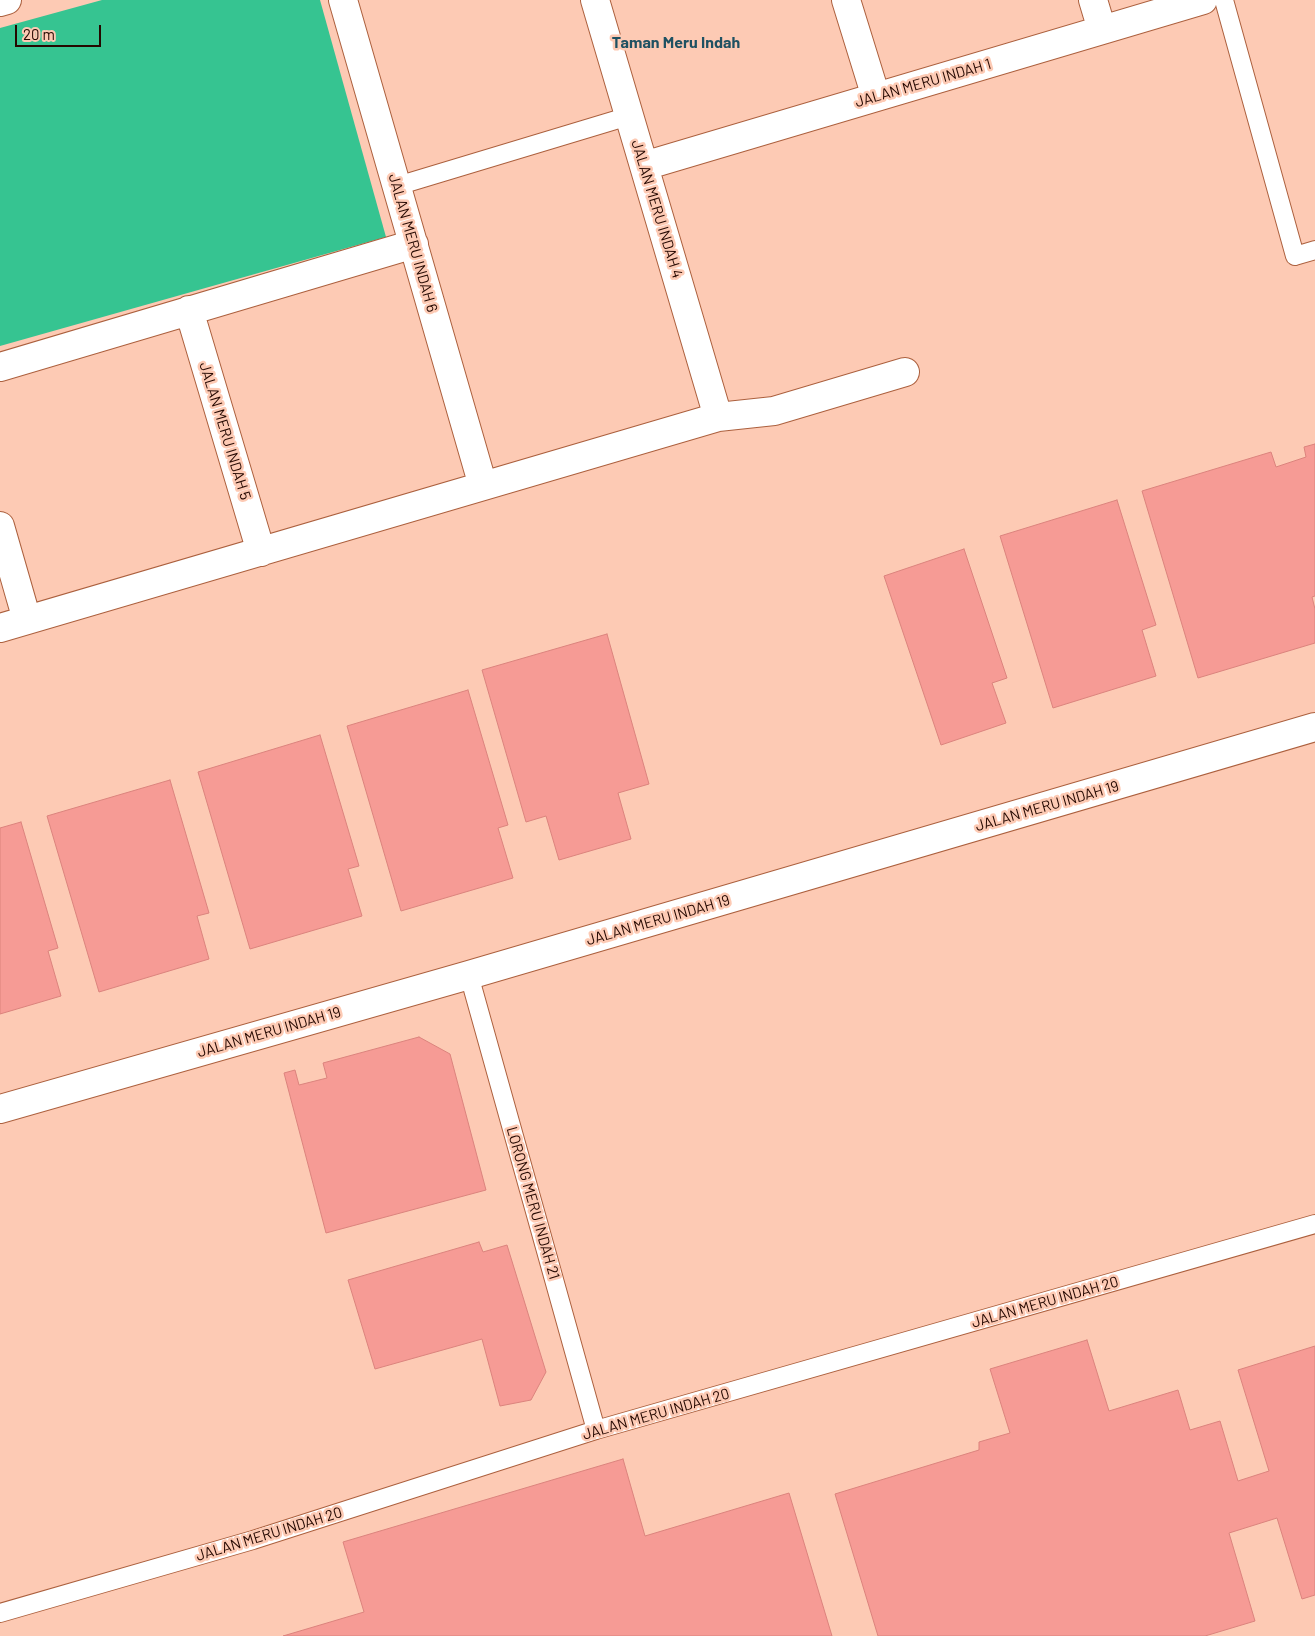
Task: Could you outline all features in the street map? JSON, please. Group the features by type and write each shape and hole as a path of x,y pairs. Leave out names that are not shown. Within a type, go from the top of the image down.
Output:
{"street":[{"path":"0,2 7,0"},
{"name":"JALAN MERU INDAH 6","path":"343,0 484,486"},
{"name":"JALAN MERU INDAH 4","path":"595,0 718,418"},
{"path":"846,0 876,97"},
{"path":"1093,0 1102,30"},
{"name":"JALAN MERU INDAH 1","path":"644,166 1203,0"},
{"path":"0,367 414,244"},
{"name":"JALAN MERU INDAH 5","path":"189,310 261,552"},
{"path":"0,628 718,418 774,411 904,372"},
{"path":"0,526 27,620"},
{"name":"JALAN MERU INDAH 19","path":"0,1109 469,975 1315,727"}],"lane":[{"path":"1224,0 1295,256 1315,250"},
{"path":"397,186 629,116"},
{"name":"LORONG MERU INDAH 21","path":"469,975 596,1430"},
{"name":"JALAN MERU INDAH 20","path":"0,1613 253,1540 596,1430 1315,1224"}],"green space":[{"path":"102,0 320,0 386,237 0,346 0,28"}],"building":[{"path":"1315,444 1315,596 1312,597 1315,609 1315,643 1198,678 1142,491 1271,452 1276,467 1306,457 1304,447"},
{"path":"1117,500 1156,625 1142,630 1156,676 1053,708 1000,536"},
{"path":"964,549 1007,678 992,683 1006,723 941,745 884,576"},
{"path":"607,634 649,784 618,793 631,839 559,860 546,816 526,822 482,670"},
{"path":"468,690 508,825 498,828 513,878 401,911 347,726"},
{"path":"320,735 359,866 348,869 362,916 250,949 198,772"},
{"path":"170,780 209,913 197,916 209,959 99,992 47,816"},
{"path":"21,822 58,948 48,951 61,996 0,1014 0,828"},
{"path":"419,1037 450,1054 486,1190 326,1233 284,1073 295,1070 299,1085 327,1078 323,1063"},
{"path":"479,1242 483,1252 507,1245 546,1372 531,1400 500,1406 482,1339 375,1369 348,1280"},
{"path":"1087,1340 1109,1411 1178,1390 1190,1430 1220,1421 1238,1481 1269,1471 1238,1370 1315,1346 1315,1595 1302,1599 1277,1518 1229,1533 1255,1621 1205,1636 878,1636 835,1494 979,1450 979,1442 1010,1433 990,1369"},
{"path":"623,1459 645,1536 789,1493 832,1636 283,1636 364,1612 343,1542"}],"district":[{"name":"Taman Meru Indah","path":"676,43"}]}
